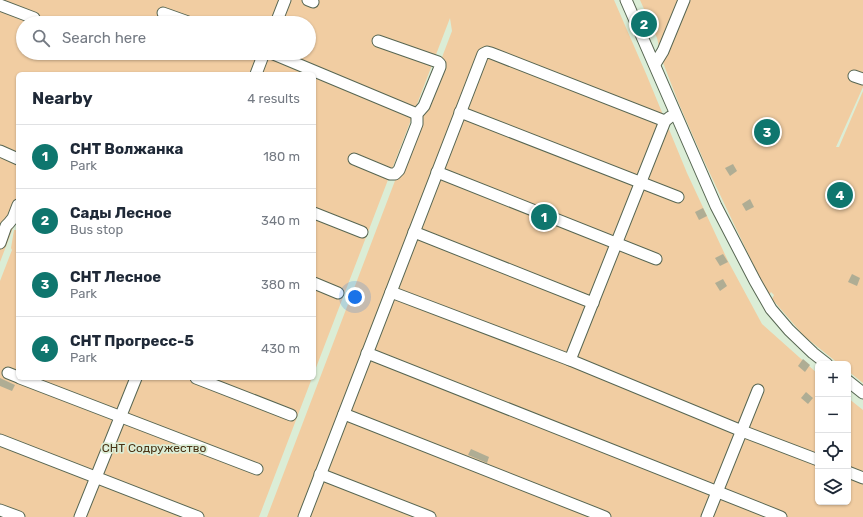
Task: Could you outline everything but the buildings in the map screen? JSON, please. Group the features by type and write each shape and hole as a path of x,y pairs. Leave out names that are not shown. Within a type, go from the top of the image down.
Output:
{"street":[{"path":"279,16 285,0"},
{"path":"626,0 716,206 755,281 771,309 789,330 823,361"},
{"path":"655,64 664,51 684,0"},
{"path":"0,4 29,16"},
{"path":"163,13 171,16"},
{"path":"354,159 390,174 395,174 399,170 417,124 418,114 424,106 440,67 438,62 378,41"},
{"path":"304,517 483,54 487,52 491,53 665,121"},
{"path":"257,72 261,60"},
{"path":"288,60 418,114"},
{"path":"460,112 678,197"},
{"path":"570,360 665,121 675,112"},
{"path":"0,151 16,158"},
{"path":"437,172 617,242 656,259"},
{"path":"0,243 3,225 9,223 16,210"},
{"path":"316,213 362,232"},
{"path":"414,232 593,303"},
{"path":"316,284 338,293"},
{"path":"391,292 570,360 742,431 815,459"},
{"path":"367,353 781,517"},
{"path":"25,380 120,418 257,469"},
{"path":"80,517 135,380"},
{"path":"201,380 291,415"},
{"path":"851,383 863,393"},
{"path":"707,517 758,390"},
{"path":"344,414 605,517"},
{"path":"0,440 198,517"},
{"path":"851,473 863,478"},
{"path":"320,474 430,517"},
{"path":"0,510 19,517"}],"green space":[{"path":"0,0 614,0 687,173 728,261 762,324 815,371 815,505 851,505 851,400 863,410 863,517 267,517 452,31 450,18 316,368 316,72 16,72 16,220 0,262"},
{"path":"640,0 863,0 863,87 836,147 839,147 863,91 863,383 851,373 851,361 835,361 804,336 772,299 774,295 771,292 769,295 704,161 679,104 662,60 657,38"},
{"name":"СНТ Содружество","path":"14,230 16,230 16,380 311,380 259,517 0,517 0,281 12,250"}],"place":[{"name":"Сады Лесное","path":"644,24"},
{"name":"СНТ Лесное","path":"767,132"},
{"name":"СНТ Прогресс-5","path":"840,195"},
{"name":"СНТ Волжанка","path":"544,217"}]}
